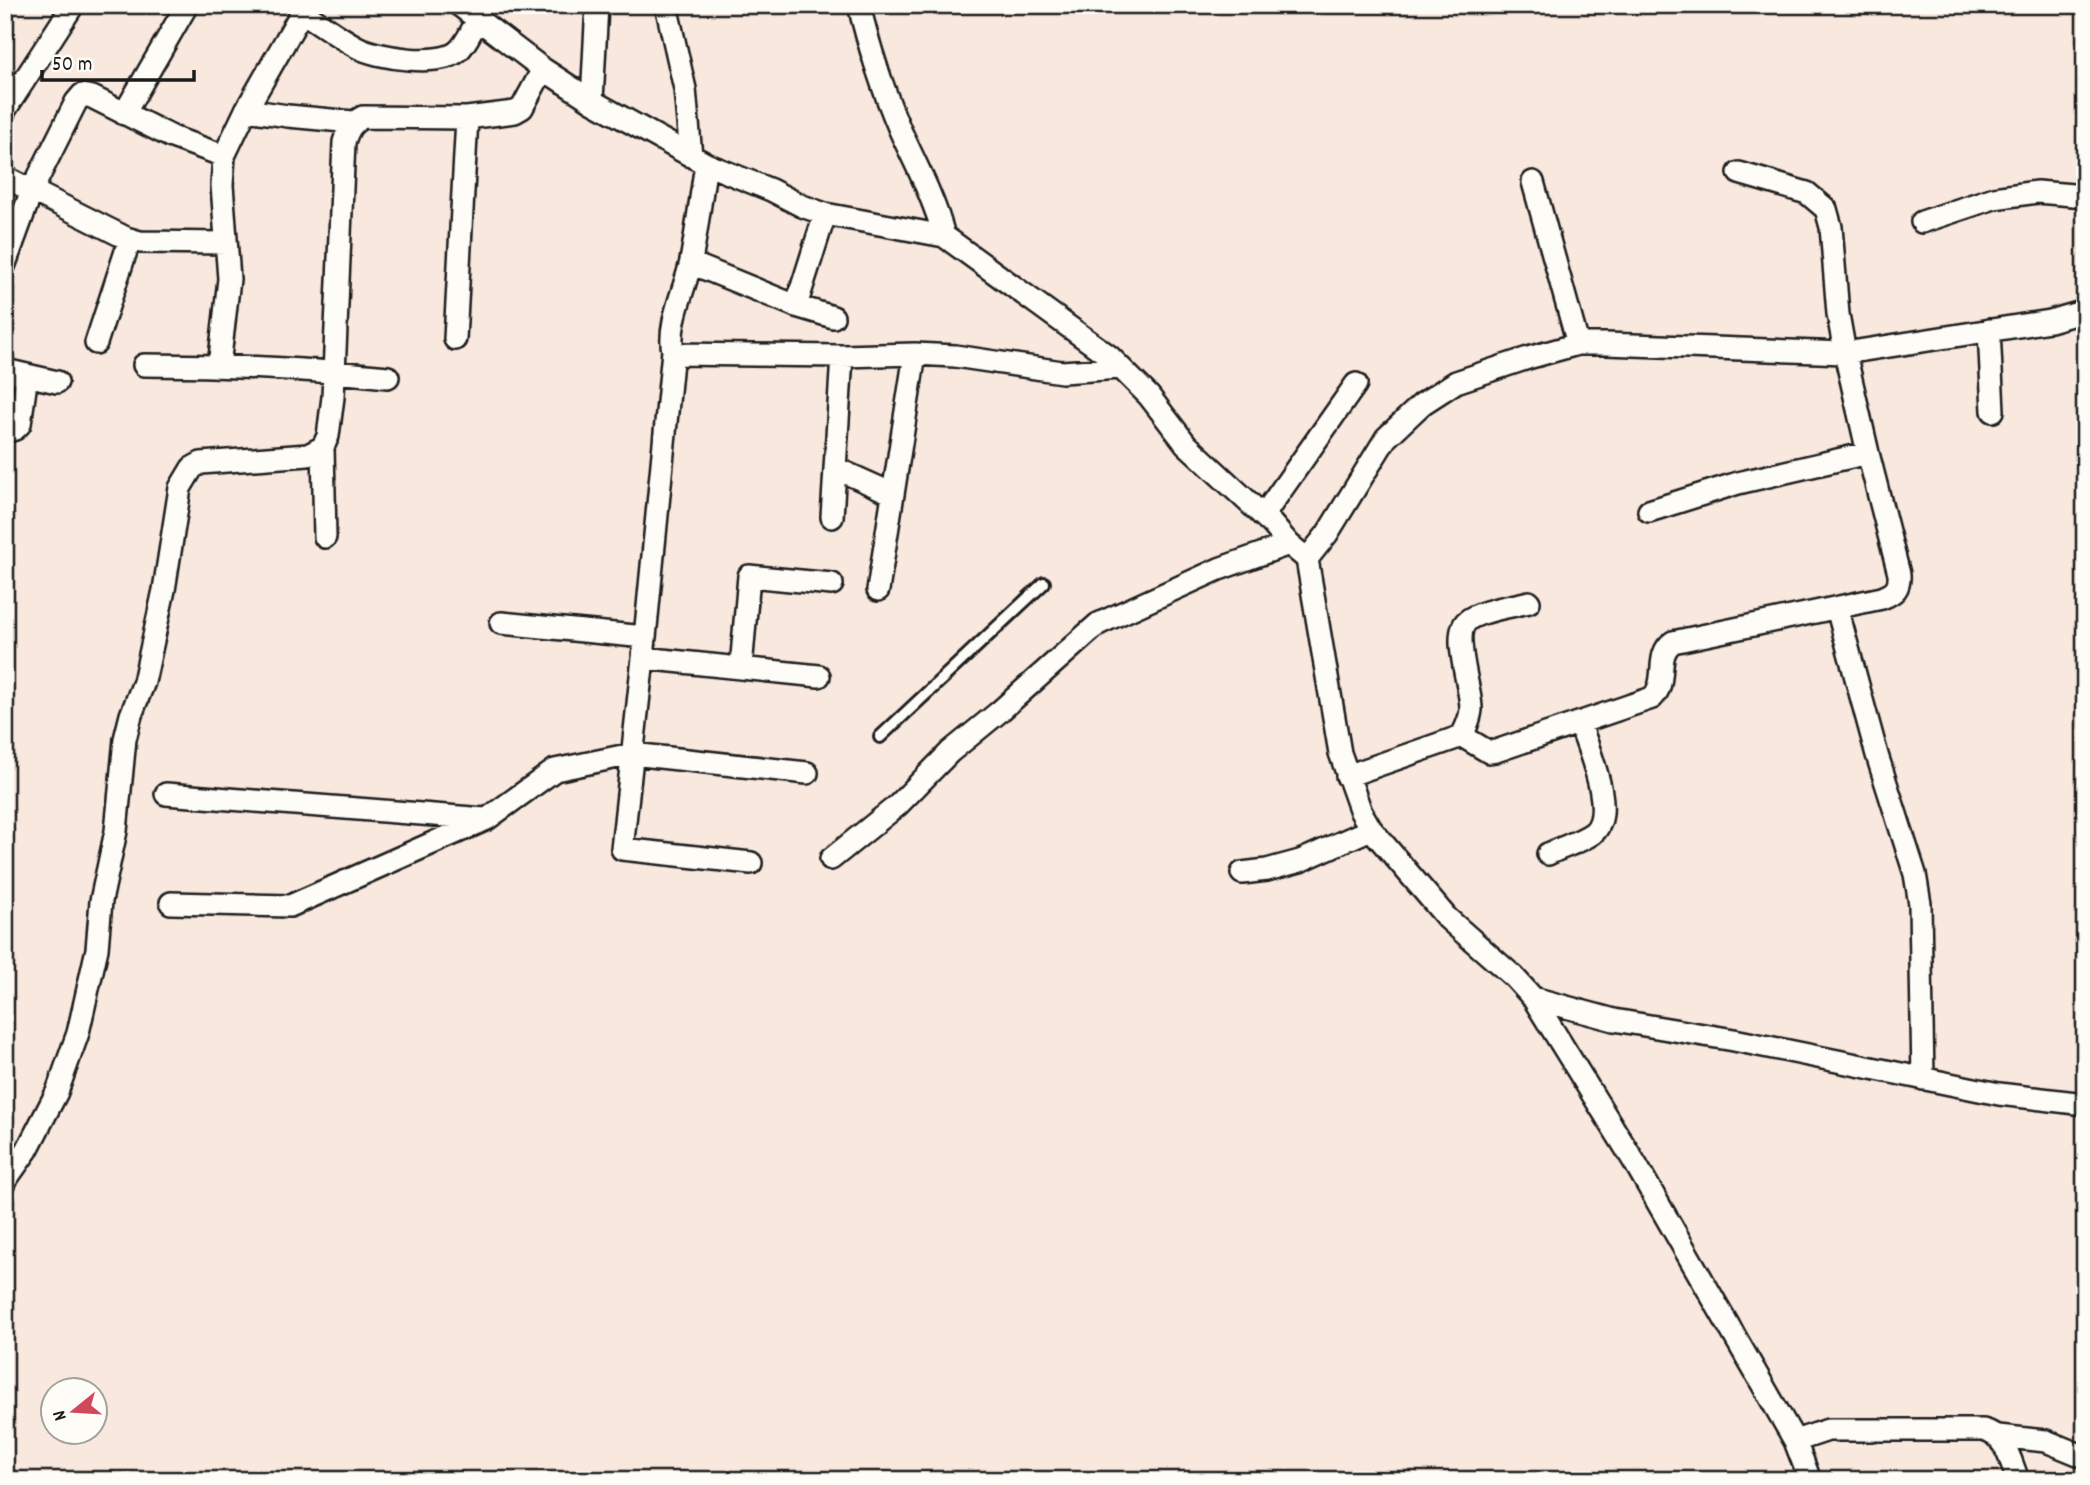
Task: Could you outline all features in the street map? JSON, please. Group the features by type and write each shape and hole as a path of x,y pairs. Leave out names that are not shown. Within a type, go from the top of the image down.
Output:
{"street":[{"path":"5,110 73,5"},
{"path":"124,114 187,5"},
{"path":"459,5 543,69 593,101 699,160 825,214 944,236 1083,336 1120,368 1149,396 1186,444 1307,559 1340,753 1361,812 1371,829 1447,918 1514,977 1533,998 1635,1163 1795,1441 1810,1480"},
{"path":"593,101 597,5"},
{"path":"666,5 699,160 691,263 672,341 643,658 622,849 751,863"},
{"path":"859,5 898,126 937,210 944,236"},
{"path":"219,366 229,279 222,185 224,156 246,110 304,8 359,48 405,58 433,60 446,58 460,49 478,19"},
{"path":"246,110 353,122 363,117 378,115 467,118 509,114 519,111 543,69"},
{"path":"5,264 32,190 78,97 92,97 172,137 224,156"},
{"path":"455,339 467,118"},
{"path":"325,537 323,447 328,436 334,371 344,142 353,122"},
{"path":"1462,736 1489,752 1580,724 1652,698 1662,683 1667,646 1674,642 1891,595 1900,583 1845,353 1838,314 1831,227 1826,209 1807,193 1739,173"},
{"path":"5,177 140,242 226,243"},
{"path":"1533,182 1578,345"},
{"path":"1922,222 1994,198 2037,192 2085,196"},
{"path":"796,306 825,214"},
{"path":"96,343 130,239"},
{"path":"691,263 796,306 833,317"},
{"path":"1307,559 1327,534 1386,438 1422,404 1456,382 1528,358 1578,345 1845,353 2050,321 2085,311"},
{"path":"1989,330 1993,411"},
{"path":"673,351 682,356 955,356 1062,372 1120,368"},
{"path":"878,590 915,354"},
{"path":"832,517 842,356"},
{"path":"144,365 334,371 388,377"},
{"path":"5,370 57,382"},
{"path":"5,432 20,424 27,375"},
{"path":"1263,516 1356,384"},
{"path":"5,1181 27,1150 57,1092 78,1033 97,949 101,901 116,831 125,739 144,682 164,590 180,488 192,468 201,463 308,455 323,447"},
{"path":"1649,511 1738,483 1868,453"},
{"path":"835,468 893,494"},
{"path":"831,859 898,805 950,752 1098,624 1219,569 1289,544"},
{"path":"741,668 750,576 832,584"},
{"path":"1347,776 1462,736 1471,710 1461,647 1462,629 1467,621 1478,615 1529,603"},
{"path":"1837,608 1877,755 1915,874 1920,904 1923,1079"},
{"path":"501,623 645,637"},
{"path":"643,658 819,676"},
{"path":"1548,854 1592,833 1601,823 1604,811 1580,724"},
{"path":"171,903 290,906 487,819 555,770 632,754 807,773"},
{"path":"166,794 487,819"},
{"path":"1242,873 1267,870 1300,861 1371,829"},
{"path":"1533,998 1614,1020 1734,1040 2000,1094 2085,1104"},
{"path":"1795,1441 1828,1430 1983,1430 1998,1437 2007,1451 2018,1480"},
{"path":"1998,1437 2046,1441 2085,1457"}],"lane":[{"path":"880,737 1044,583"}]}
